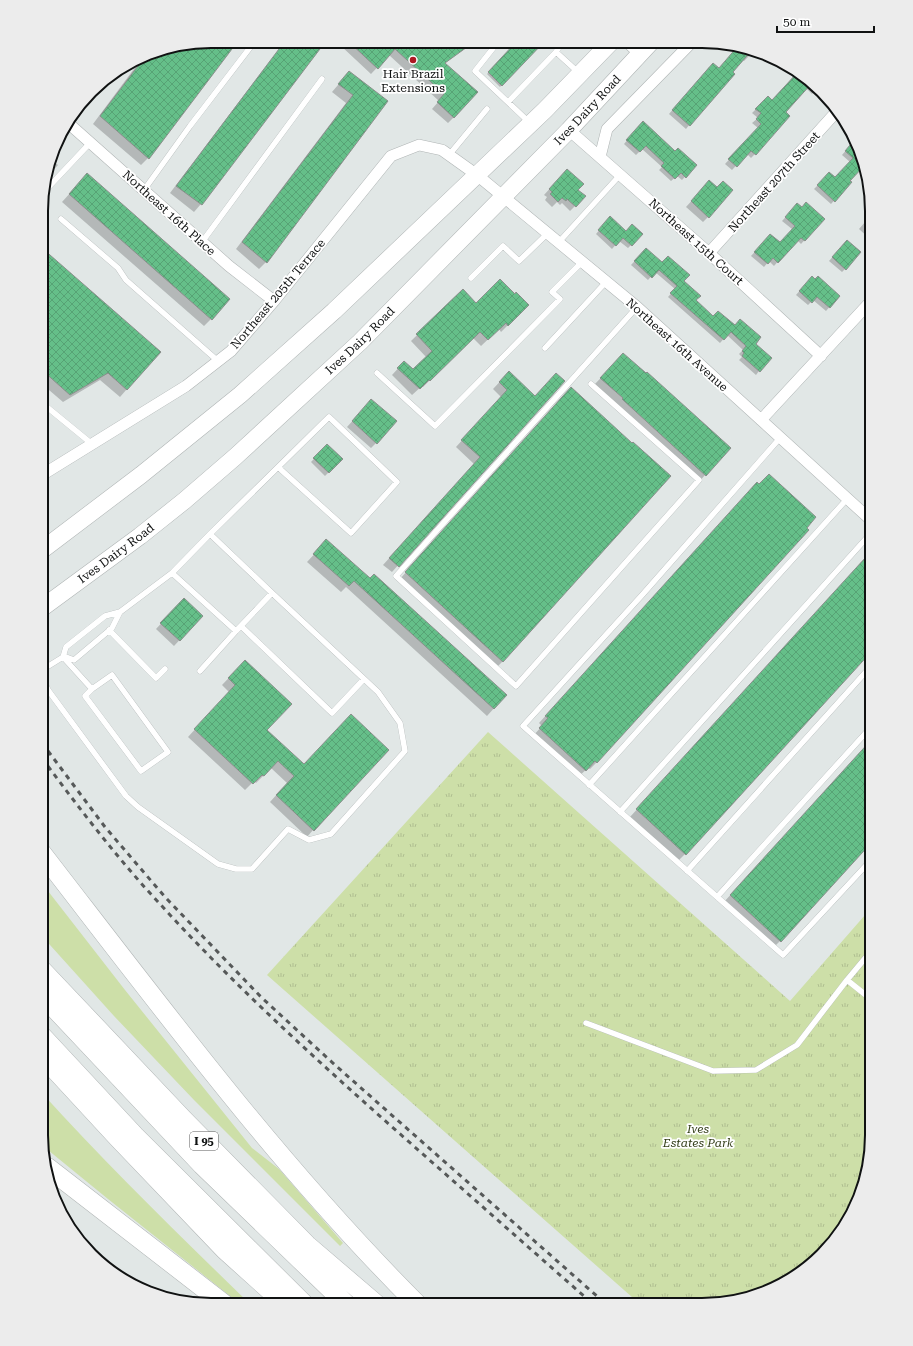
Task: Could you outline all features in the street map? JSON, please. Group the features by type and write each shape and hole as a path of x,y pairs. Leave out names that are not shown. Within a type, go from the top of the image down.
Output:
{"highway":[{"path":"48,861 260,1132 341,1226 411,1298"},
{"name":"I 95","path":"48,976 183,1119 302,1239 369,1298"},
{"path":"48,1001 202,1165 340,1298"},
{"path":"48,1043 135,1136 298,1298"},
{"path":"48,1062 118,1138 225,1250 278,1298"},
{"path":"52,1170 216,1298"}],"main road":[{"path":"48,545 149,469 240,395 334,311 530,124 605,48"},
{"name":"Ives Dairy Road","path":"48,604 140,536 184,501 235,457 360,342 569,130 645,48"}],"street":[{"path":"600,158 607,129 686,48"},
{"name":"Northeast 207th Street","path":"709,253 833,115"},
{"name":"Northeast 16th Place","path":"72,127 229,266 274,301"},
{"name":"Northeast 15th Court","path":"569,130 709,253 821,356"},
{"name":"Northeast 205th Terrace","path":"48,471 186,386 231,351 274,301 391,156 419,144 442,150 477,175"},
{"name":"Northeast 16th Avenue","path":"477,175 546,234 637,308 865,515"},
{"path":"761,420 865,308"}],"lane":[{"path":"144,190 190,126 250,48"},
{"path":"493,48 475,71 530,124"},
{"path":"508,102 558,48"},
{"path":"556,52 580,74"},
{"path":"202,242 322,79"},
{"path":"449,155 487,109"},
{"path":"50,186 90,143"},
{"path":"558,243 620,175"},
{"path":"61,219 118,268 126,280 218,361"},
{"path":"471,278 503,246 520,261 546,234"},
{"path":"377,373 435,426 560,299 552,292 582,262"},
{"path":"545,348 606,282"},
{"path":"591,384 700,480 516,686 396,576 637,308"},
{"path":"48,408 92,444"},
{"path":"64,657 66,647 105,616 120,612 172,573 329,417 397,482 351,533 279,468"},
{"path":"780,438 664,571 523,726 783,955 865,867"},
{"path":"589,785 847,499"},
{"path":"48,690 126,796 138,807 218,864 236,870 252,870 288,829 309,840 331,834 405,751 400,723 378,692 210,534"},
{"path":"620,812 865,540"},
{"path":"172,573 236,631"},
{"path":"200,671 272,593"},
{"path":"48,666 64,657 74,660 112,628 120,612"},
{"path":"241,626 332,713 364,679"},
{"path":"109,630 156,678 165,669"},
{"path":"64,657 92,689"},
{"path":"687,871 865,673"},
{"path":"112,675 168,752 141,771 85,696 92,689 112,675"},
{"path":"717,897 865,734"},
{"path":"586,1023 713,1071 756,1070 797,1045 865,958"},
{"path":"847,980 865,994"}],"green space":[{"name":"Ives Estates Park","path":"488,732 790,1001 865,915 865,1145 862,1166 853,1197 831,1234 817,1250 801,1264 764,1286 723,1297 633,1298 267,975"},
{"path":"48,891 125,990 252,1148 279,1169 343,1243 340,1246 194,1100 114,1016 48,943"},
{"path":"48,1100 170,1226 244,1298 232,1298 48,1150"}],"building":[{"path":"233,48 149,159 100,116 139,65 149,60 190,49"},
{"path":"280,48 321,48 202,205 176,186"},
{"path":"356,48 466,48 445,63 478,92 454,118 437,102 444,94 395,49 378,69"},
{"path":"510,48 538,48 502,86 488,72"},
{"path":"734,51 748,55 733,72 735,74 690,126 672,110 713,63 719,68"},
{"path":"349,71 388,101 267,263 242,242 353,95 338,84"},
{"path":"793,77 808,88 786,112 790,116 756,155 751,151 737,167 728,159 761,124 756,119 761,113 755,109 768,96 772,100"},
{"path":"643,121 675,151 678,148 697,165 686,178 681,173 675,179 661,166 664,163 646,146 640,152 626,140"},
{"path":"851,144 859,171 835,202 817,185 829,172 835,177 853,158 845,151"},
{"path":"567,169 584,184 578,190 586,196 576,207 567,199 566,201 562,198 558,202 550,194 552,192 549,189"},
{"path":"87,173 230,299 212,320 69,194"},
{"path":"709,180 717,187 723,181 733,190 709,218 691,201"},
{"path":"806,202 825,219 805,241 801,238 778,263 773,258 768,264 754,252 770,234 780,242 795,226 785,217 797,203 802,207"},
{"path":"610,216 626,231 632,224 643,234 632,246 623,238 616,246 598,230"},
{"path":"847,240 861,252 846,270 832,257"},
{"path":"646,248 662,262 668,256 690,275 684,281 701,296 696,300 713,316 718,311 735,325 740,319 761,337 756,344 772,358 760,372 742,356 744,353 742,351 746,346 731,332 724,340 670,293 677,286 659,270 652,278 634,261"},
{"path":"48,253 161,352 127,390 108,373 70,395 48,375"},
{"path":"812,276 815,279 818,276 840,296 830,308 817,297 812,303 799,291"},
{"path":"500,279 529,305 508,326 506,323 488,340 480,332 420,389 397,368 404,361 413,369 432,351 416,334 463,289 476,303"},
{"path":"623,353 646,373 647,372 731,448 706,476 600,378"},
{"path":"509,371 535,396 556,373 565,381 399,567 389,558 480,457 461,440 507,390 499,382"},
{"path":"571,387 632,443 633,442 671,476 503,662 405,572"},
{"path":"371,399 397,421 377,444 352,421"},
{"path":"327,444 343,459 329,473 313,458"},
{"path":"769,474 816,517 807,528 809,530 597,763 595,761 586,771 539,728 548,718 545,716 757,482 759,484"},
{"path":"326,539 370,578 374,574 507,695 494,709 354,581 349,586 313,554"},
{"path":"865,558 865,659 686,855 636,809"},
{"path":"184,598 203,616 180,641 160,623"},
{"path":"245,660 292,704 267,730 304,764 351,714 389,750 314,831 276,795 294,776 278,761 264,776 262,775 253,784 194,729 235,685 228,678"},
{"path":"865,747 865,850 781,942 730,895"}],"railway":[{"path":"48,751 105,827 165,897 261,997 335,1065 599,1298"},
{"path":"48,766 84,814 144,887 215,962 361,1099 586,1298"}],"place":[{"name":"Hair Brazil Extensions","path":"413,60"}]}
